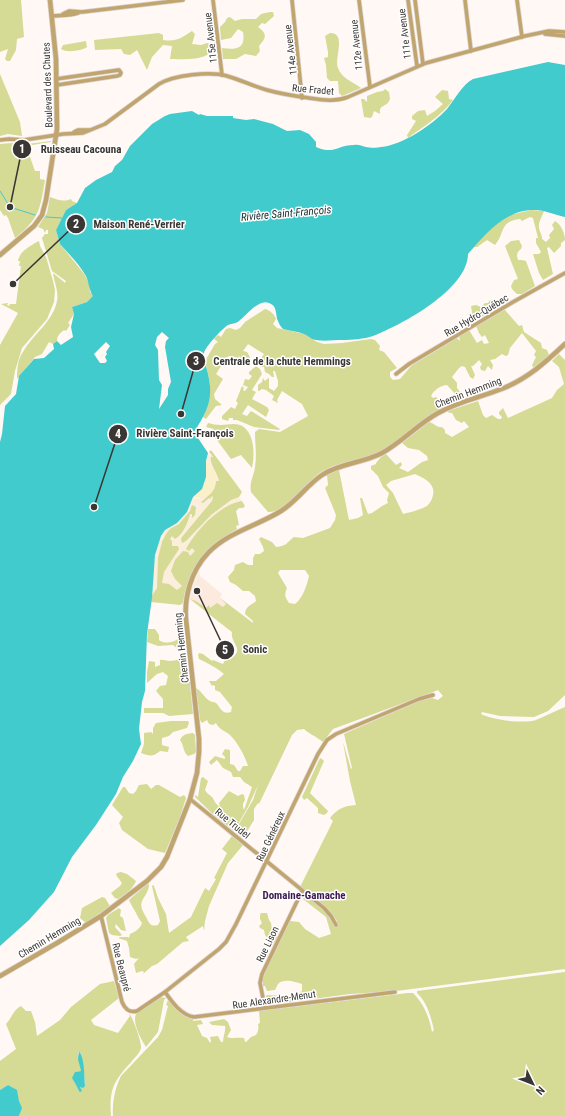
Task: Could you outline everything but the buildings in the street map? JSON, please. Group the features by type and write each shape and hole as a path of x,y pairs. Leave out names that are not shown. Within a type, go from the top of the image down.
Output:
{"street":[{"name":"Boulevard des Chutes","path":"0,255 32,229 41,216 46,200 57,135 56,79 50,0"},
{"path":"52,16 62,14 70,16 82,12 183,0"},
{"name":"115e Avenue","path":"213,0 222,75"},
{"name":"114e Avenue","path":"292,0 302,98"},
{"name":"112e Avenue","path":"359,0 370,87"},
{"name":"111e Avenue","path":"408,0 417,66"},
{"name":"111e Avenue","path":"415,0 423,64"},
{"path":"465,0 471,51"},
{"path":"517,0 522,37"},
{"name":"Rue Fradet","path":"544,34 549,31 565,32"},
{"name":"Rue Fradet","path":"0,140 11,138 24,140 83,133 109,121 163,81 179,76 222,75 271,92 302,98 336,100 348,97 423,64 522,37 544,34 565,36"},
{"path":"56,79 117,70 121,73 117,76 56,85"},
{"name":"Rue Hydro-Québec","path":"396,374 408,364 565,273"},
{"name":"Chemin Hemming","path":"0,976 101,916 147,881 161,867 169,852 190,799 198,771 200,746 186,620 186,604 193,578 205,556 215,546 228,537 281,510 294,501 318,478 327,472 381,454 395,445 423,422 441,411 500,390 521,380 538,368 565,344"},
{"name":"Rue Généreux","path":"137,1011 165,992 226,942 318,754 327,740 336,734 419,699 433,695"},
{"name":"Rue Trudel","path":"190,799 329,913 336,925"},
{"name":"Rue Lison","path":"265,1008 260,983 262,974 302,891"},
{"name":"Rue Beaupré","path":"101,916 122,1002 128,1010 132,1012 137,1011"},
{"name":"Rue Alexandre-Menut","path":"165,992 182,1012 192,1017 395,992"}],"shaded area":[{"path":"208,453 242,501 226,512 225,532 199,556 182,591 151,602 157,545 165,530 177,523 187,512 193,497 199,499 213,468 206,461"},
{"path":"199,571 200,576 222,594 220,598 253,623 234,633 190,599"}],"green space":[{"path":"0,0 21,0 24,37 17,39 16,50 10,61 5,59 8,49 0,52"},
{"path":"273,12 274,16 265,24 262,23 258,27 265,34 265,36 259,46 260,51 256,56 245,54 236,59 223,59 222,48 232,49 239,47 244,38 243,32 238,29 231,38 221,40 220,27 227,18 230,17 235,21 242,19 256,19 261,14"},
{"path":"192,31 195,34 192,44 210,44 211,50 208,54 203,57 189,59 170,59 172,46 163,45 152,57 147,70 137,50 130,55 124,54 121,49 95,50 94,40 159,33 163,35 163,40 175,40"},
{"path":"330,33 335,34 338,37 339,47 337,64 340,72 361,88 342,96 339,93 338,81 330,81 327,78 324,58 328,57 328,52 325,36"},
{"path":"86,41 87,47 81,50 70,51 61,49 63,45"},
{"path":"0,74 20,122 22,136 8,134 0,136"},
{"path":"385,89 389,92 390,99 388,103 381,108 380,114 374,111 372,117 364,117 361,99 364,99 367,102 367,96"},
{"path":"442,90 448,91 449,99 453,100 438,116 408,138 407,135 416,121 412,119 412,116 418,111 425,110 427,116 435,111 443,104 435,97"},
{"path":"51,141 26,146 35,171 40,171 40,179 45,180 38,212 30,225 15,238 8,218 6,215 4,216 0,210 0,144 27,144"},
{"path":"50,197 60,200 71,199 77,203 66,210 56,230 60,244 85,275 89,284 90,292 94,296 87,302 72,307 74,314 68,323 70,325 66,331 64,330 61,332 57,341 53,344 49,342 42,354 35,357 17,379 18,364 21,355 47,322 55,308 57,294 53,273 65,283 66,281 52,271 42,238 45,234 48,234 48,230 46,230 45,233 43,229 38,227 47,213"},
{"path":"531,210 544,211 539,226 542,239 546,242 550,238 549,235 554,229 552,225 555,221 561,227 565,238 565,240 561,243 561,246 554,253 549,247 547,248 553,274 543,280 539,273 533,254 539,254 541,252 536,243 536,238 538,238 533,218 530,217 522,221 520,219 509,222 505,225 495,245 487,240 477,247 473,247 493,226 510,215"},
{"path":"519,240 522,246 517,254 518,260 526,261 535,286 522,294 517,294 512,289 511,286 514,280 518,279 505,246 511,241"},
{"path":"39,241 46,257 53,281 55,290 54,302 47,319 22,348 15,371 11,394 0,405 0,345 18,313 1,304 8,303 7,305 9,306 10,304 16,304 21,266 19,266 19,258 26,249"},
{"path":"490,300 493,300 501,305 476,320 473,318 471,306 476,305 481,307"},
{"path":"265,309 275,316 276,319 273,324 277,328 305,334 317,342 324,344 371,339 375,340 380,346 379,350 384,352 397,368 390,372 390,377 393,380 400,379 411,366 457,338 460,341 459,336 469,330 477,343 482,340 484,344 489,343 485,335 482,337 476,326 504,309 519,326 522,325 524,332 541,343 542,348 547,350 549,355 534,369 532,365 536,357 534,355 536,351 522,333 510,348 508,355 506,356 502,354 495,359 490,360 493,365 492,370 488,366 485,371 481,370 480,367 482,364 479,360 471,366 475,375 473,379 470,377 465,367 462,366 452,377 457,383 457,388 462,395 461,399 447,385 438,388 431,396 433,398 436,397 444,407 381,451 333,466 318,474 288,503 281,508 268,512 251,492 256,463 255,432 259,429 280,432 308,416 302,404 282,391 277,400 278,403 272,400 274,396 266,390 262,389 258,391 258,385 262,382 263,378 265,381 269,378 269,388 274,391 278,386 275,371 273,371 274,377 272,377 265,372 264,367 258,364 264,354 248,344 243,351 247,352 250,357 245,363 239,363 238,358 229,356 226,358 216,374 223,379 214,394 215,399 222,405 216,406 206,419 203,417 209,402 210,389 205,361 215,344 218,342 214,339 218,335 221,337 226,329 230,328 236,330 240,328 245,322"},
{"path":"559,354 565,360 565,695 548,711 534,717 500,716 482,712 481,714 508,721 524,722 536,720 565,707 565,969 396,991 350,994 268,1005 267,995 289,996 302,991 302,984 290,981 280,982 275,990 267,991 265,986 263,986 265,971 290,921 299,922 305,929 319,938 331,934 326,917 303,899 306,896 324,910 333,922 337,921 330,912 300,887 333,821 330,818 342,808 356,805 343,742 351,769 344,734 419,701 432,698 438,700 443,696 438,690 333,729 323,742 304,729 297,730 292,735 259,804 258,803 254,809 254,820 243,838 237,834 236,829 253,800 258,785 248,807 234,831 216,817 195,797 195,795 198,797 201,778 203,777 208,781 205,790 218,806 220,807 219,803 229,791 238,796 242,794 244,795 244,810 252,787 244,782 240,777 233,777 231,772 223,768 217,760 211,765 209,762 215,756 225,759 222,754 225,749 230,750 230,764 234,765 238,771 240,771 243,766 248,766 241,750 230,735 221,729 216,723 213,725 209,724 207,720 202,723 200,720 196,688 208,700 216,703 224,712 231,712 232,707 220,692 215,690 215,686 212,686 209,681 216,681 224,674 215,667 199,659 198,655 199,653 203,654 212,661 213,660 223,664 225,660 225,653 229,653 233,657 236,654 237,648 232,632 190,599 206,608 209,605 210,608 217,603 223,607 226,604 220,598 253,623 253,621 245,614 245,611 247,607 256,601 255,596 249,591 243,591 230,582 228,577 234,570 235,565 243,562 248,565 253,565 253,558 255,554 260,554 264,551 259,539 261,537 272,542 276,547 280,547 294,537 303,538 330,528 336,515 325,488 328,485 327,475 339,470 349,520 363,515 360,498 362,498 368,514 372,513 388,503 387,500 389,493 383,487 378,476 371,469 371,466 376,464 381,457 386,454 396,465 401,462 402,465 399,468 408,472 422,462 428,460 427,456 419,450 408,448 402,443 429,422 442,427 445,430 445,433 452,437 469,427 464,421 462,423 456,420 452,413 449,413 448,411 478,401 483,415 486,418 492,415 498,419 501,419 502,417 499,412 503,408 508,418 552,398 557,390 564,384 559,367 552,361","holes":["415,474 431,485 433,488 433,497 427,506 403,514 393,493 386,485 391,481","280,570 305,570 309,576 306,587 295,604 289,603 286,597 285,594 287,588 278,573"]},
{"path":"256,366 260,369 262,374 252,390 256,392 252,399 267,407 269,410 266,417 248,405 242,414 247,416 251,411 280,429 279,430 254,427 237,420 233,420 233,418 229,418 228,421 222,419 222,416 231,407 235,409 238,403 236,401 242,386 244,388 243,390 245,391 248,387 243,385 245,379 249,380 252,376 249,372"},
{"path":"208,423 219,425 237,424 245,428 249,433 253,444 254,457 252,468 241,455 231,459 217,440 210,435 210,431 214,429 206,427"},
{"path":"211,450 242,492 239,497 231,500 211,515 186,541 182,543 182,537 212,501 213,497 212,496 203,503 201,502 211,493 216,481 219,481 211,462 211,456 213,457 209,452"},
{"path":"242,501 245,506 236,511 239,525 236,526 237,529 216,543 200,559 189,579 185,590 183,603 180,605 151,602 152,596 157,588 158,558 162,542 170,529 179,524 190,511 192,505 196,507 195,515 192,518 192,514 190,514 180,535 175,539 172,536 170,539 172,541 172,546 178,546 179,549 164,572 162,583 169,584 177,590 182,586 175,579 171,571 175,560 183,551 188,552 190,556 195,551 192,548 189,551 186,549 196,534 210,519 226,507"},
{"path":"148,629 155,629 159,635 159,640 168,642 178,639 178,632 183,629 184,650 178,649 173,645 158,646 147,642"},
{"path":"187,656 193,714 169,716 163,713 144,713 144,708 163,708 163,699 156,691 160,686 166,685 168,676 163,672 157,674 147,683 149,661 155,662 155,667 160,665 160,660 172,661"},
{"path":"188,721 189,723 187,728 173,732 169,736 162,738 162,745 169,747 168,752 160,751 151,755 141,753 144,744 144,733 151,732 153,734 153,728 156,723"},
{"path":"193,733 195,735 196,752 188,756 185,753 180,740 185,735"},
{"path":"320,758 324,761 310,793 328,811 324,815 318,813 318,808 307,798 304,800 302,797"},
{"path":"147,784 151,789 156,785 159,785 180,797 184,795 186,798 165,853 148,849 122,830 119,823 123,817 112,805 123,787 125,787 129,793 133,794 139,785"},
{"path":"232,836 243,845 228,863 209,906 204,931 203,926 186,937 189,941 183,942 143,974 144,972 142,971 136,973 134,964 139,958 136,959 130,957 127,941 118,938 129,938 130,934 137,930 142,923 129,900 149,884 148,890 141,905 150,924 158,925 160,921 153,885 166,914 169,933 191,917 205,888 209,891 227,853 222,849"},
{"path":"121,872 127,874 136,881 131,889 118,899 111,893 122,883 116,875 117,873"},
{"path":"102,897 105,898 110,906 86,923 80,918 82,908"},
{"path":"119,908 121,910 120,916 123,918 126,931 121,930 116,924 115,927 122,935 120,936 109,933 106,918"},
{"path":"261,913 267,913 272,930 277,936 273,946 268,944 269,940 265,935 264,930 259,926 262,923 260,919"},
{"path":"565,972 565,1116 113,1116 114,1096 121,1076 158,1037 162,1030 168,1000 179,1012 193,1019 193,1021 201,1020 203,1024 197,1025 202,1036 207,1038 210,1043 210,1037 218,1036 221,1042 223,1042 225,1026 212,1025 209,1022 224,1019 228,1022 231,1030 227,1037 244,1038 246,1042 257,1033 258,1024 260,1023 259,1011 408,993 413,993 423,1006 428,1016 432,1032 434,1030 430,1015 426,1005 417,991"},
{"path":"114,981 119,998 91,1020 94,1025 118,1033 130,1016 129,1013 137,1030 141,1045 139,1053 121,1074 114,1086 111,1098 111,1116 19,1116 20,1105 13,1088 8,1085 0,1090 0,1061 16,1049 6,1024 16,1010 21,1006 26,1011 31,1011 35,1022 37,1036 60,1020 71,1007 100,984","holes":["78,1052 80,1052 85,1086 80,1087 81,1090 79,1091 75,1082 75,1072 81,1071"]},
{"path":"160,997 166,998 164,1000 158,1032 146,1047 136,1026 136,1014"}],"sand":[{"path":"206,461 214,471 216,480 214,490 208,496 198,498 193,497 202,486 206,471"}],"water":[{"name":"Rivière Saint-François","path":"548,62 565,65 565,217 544,211 526,210 516,213 498,223 468,254 465,267 457,280 446,292 416,314 373,336 350,340 315,340 301,333 283,329 278,322 274,306 265,302 257,305 238,322 228,325 211,342 204,353 210,383 210,398 203,418 194,432 208,453 206,461 206,477 202,489 193,497 187,512 177,523 165,530 161,536 155,555 152,598 147,634 145,691 142,702 139,729 141,744 123,777 116,794 96,825 72,857 54,892 29,920 0,946 0,442 5,406 16,394 19,376 34,359 44,358 54,349 53,344 57,341 61,345 73,337 71,327 74,314 72,307 87,302 93,296 86,276 74,259 60,244 56,230 66,210 77,203 85,188 96,180 112,172 115,166 122,160 130,146 152,124 170,114 192,111 199,115 233,116 233,118 246,120 254,119 273,124 287,131 300,130 309,134 316,142 316,147 328,150 348,145 378,148 408,138 425,128 447,109 462,88 473,79","holes":["162,332 169,338 166,341 165,347 171,382 168,389 168,395 159,409 162,385 159,380 158,350 155,345 157,337","106,342 110,346 106,352 107,354 105,357 107,361 105,363 100,363 94,354"]},
{"path":"79,1051 83,1063 85,1086 83,1088 80,1087 82,1091 80,1092 72,1078 75,1072 81,1071 78,1059"},
{"path":"8,1085 17,1090 22,1108 19,1116 0,1116 0,1090"}],"waterway":[{"path":"0,191 10,207 35,215"},
{"path":"46,217 62,218"}],"place":[{"name":"Ruisseau Cacouna","path":"10,207"},
{"name":"Maison René-Verrier","path":"13,284"},
{"name":"Centrale de la chute Hemmings","path":"181,414"},
{"name":"Rivière Saint-François","path":"94,507"},
{"name":"Sonic","path":"197,591"}],"district":[{"name":"Domaine-Gamache","path":"304,895"}]}
